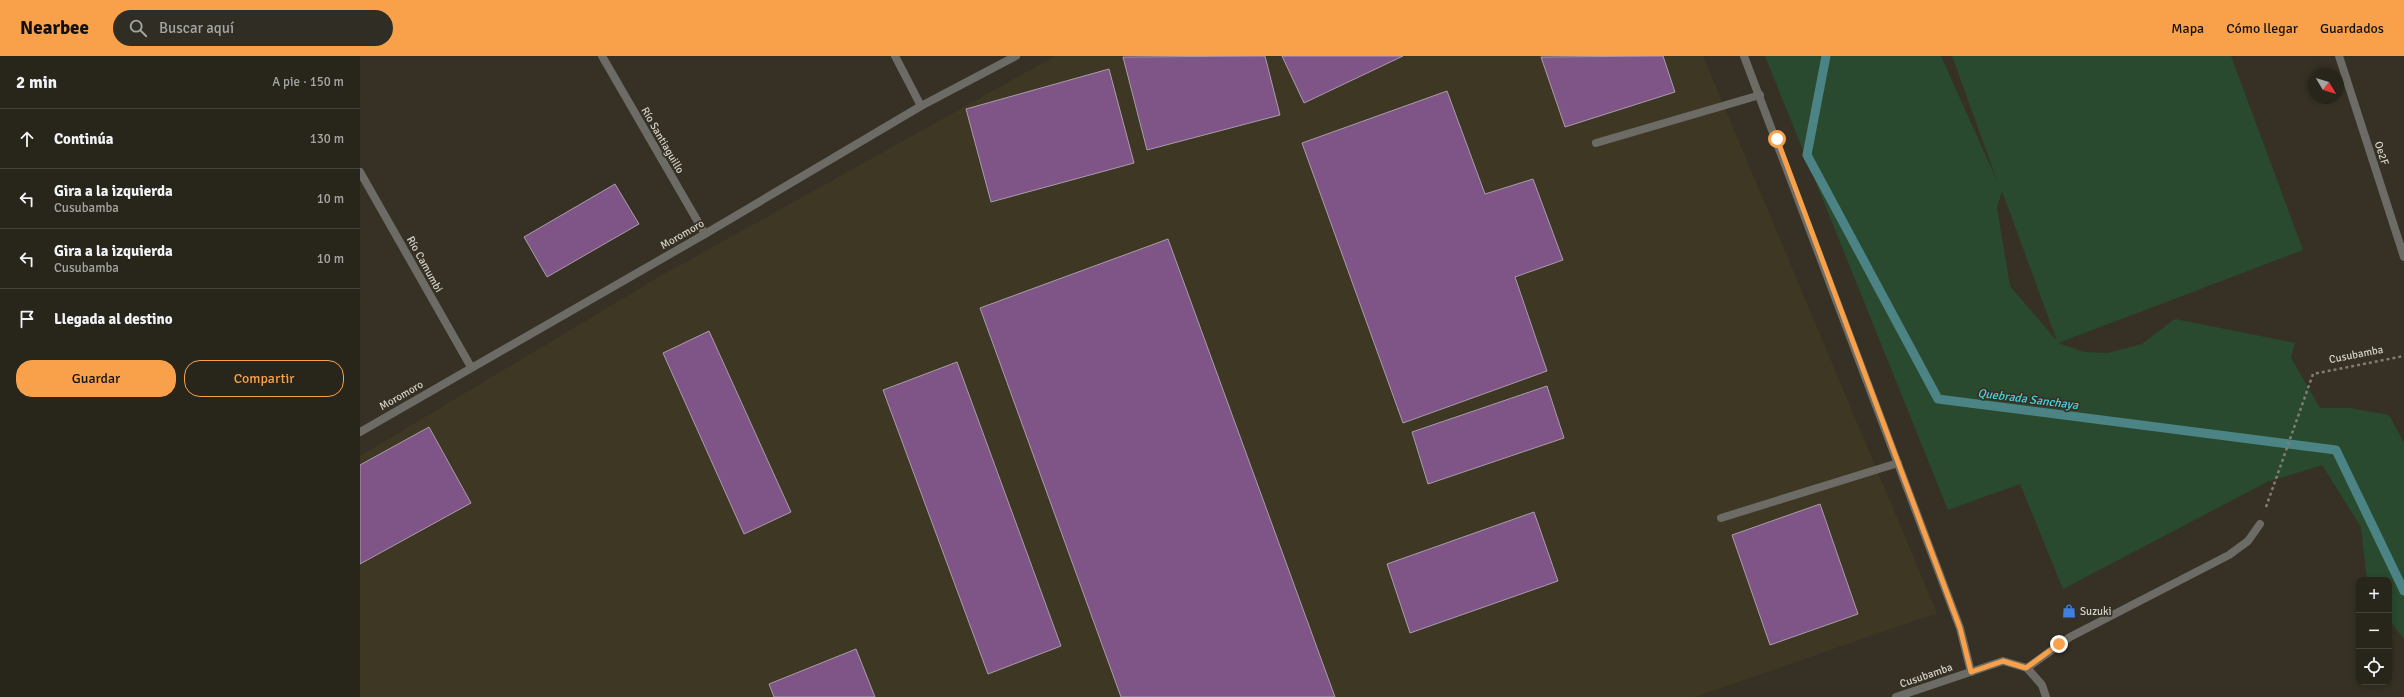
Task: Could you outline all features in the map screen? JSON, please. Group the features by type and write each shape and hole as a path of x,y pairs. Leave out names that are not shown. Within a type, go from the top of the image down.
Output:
{"street":[{"name":"Río Santiaguillo","path":"602,56 705,234"},
{"path":"895,56 921,106"},
{"name":"Moromoro","path":"360,432 705,234 921,106 1016,56"},
{"path":"1744,56 1960,628 1971,672"},
{"name":"Oe2F","path":"2338,56 2404,257"},
{"path":"1596,143 1760,95"},
{"name":"Río Camumbi","path":"360,172 471,367"},
{"path":"1721,518 1898,463"},
{"path":"2046,697 2042,685 2026,668 2070,636 2228,555 2248,541 2260,524"},
{"name":"Cusubamba","path":"1896,697 2003,661 2026,668"}],"path":[{"name":"Cusubamba","path":"2260,524 2313,374 2404,356"}],"shaded area":[{"path":"1055,56 1703,56 1937,613 1695,697 360,697 360,456 657,278"}],"green space":[{"path":"1765,56 1941,56 1998,183 1952,56 2231,56 2303,250 2058,343 2084,352 2108,353 2142,344 2175,319 2295,343 2291,358 2320,408 2349,408 2389,415 2404,443 2404,639 2392,624 2392,577 2367,577 2361,527 2322,465 2267,482 2063,589 2020,484 1948,510","holes":["2002,191 2057,341 2010,286 1997,208"]}],"building":[{"path":"1265,56 1280,115 1147,150 1123,57"},
{"path":"1282,56 1403,56 1304,103"},
{"path":"1663,56 1675,92 1565,127 1541,57"},
{"path":"1109,69 1134,163 991,202 966,109"},
{"path":"1447,91 1485,194 1533,179 1563,260 1515,277 1547,371 1403,423 1302,143"},
{"path":"615,184 639,224 547,277 524,237"},
{"path":"1168,239 1335,697 1121,697 980,308"},
{"path":"709,331 791,512 744,534 663,353"},
{"path":"957,362 1061,646 988,674 883,390"},
{"path":"1547,386 1564,438 1428,484 1412,432"},
{"path":"429,427 471,503 360,564 360,465"},
{"path":"1820,504 1858,614 1770,645 1732,535"},
{"path":"1534,512 1558,581 1410,633 1387,564"},
{"path":"856,649 875,697 774,697 769,684"}],"waterway":[{"name":"Quebrada Sanchaya","path":"1826,56 1807,155 1938,399 2336,450 2404,591"}],"place":[{"name":"Suzuki","path":"2069,611"}],"route":[{"path":"1777,139 1960,628 1971,672 2003,661 2026,668 2059,644"}]}
